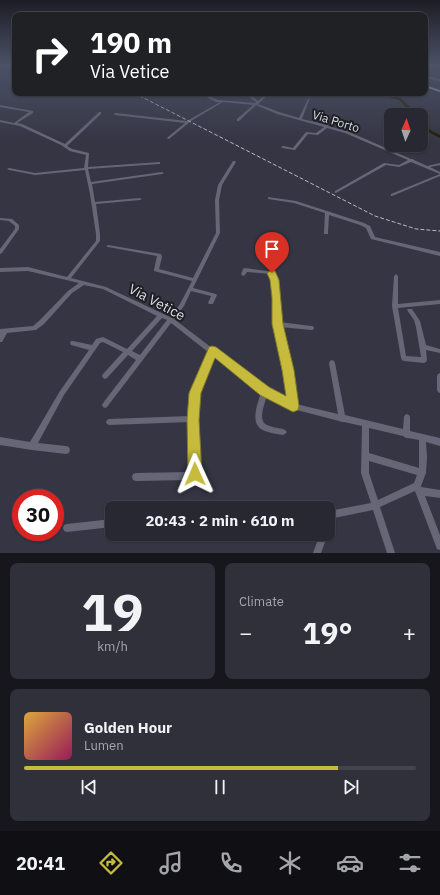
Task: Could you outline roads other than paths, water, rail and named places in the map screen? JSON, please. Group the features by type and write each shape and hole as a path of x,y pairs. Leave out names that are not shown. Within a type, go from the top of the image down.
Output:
{"street":[{"name":"Via Porto","path":"207,96 223,102 257,103 278,113 351,134 412,160 440,174"},
{"path":"249,96 257,103"},
{"path":"238,120 265,96"},
{"path":"300,119 309,99"},
{"path":"169,138 195,116 223,102"},
{"path":"0,106 32,112 14,124"},
{"path":"65,146 100,113"},
{"path":"115,114 187,122"},
{"path":"0,121 14,124 39,133 71,150 88,154 86,168 93,203 98,241 68,279"},
{"path":"283,147 294,149 307,134 317,134 327,126"},
{"path":"336,192 385,164 399,166 412,160"},
{"path":"105,405 182,305 218,233 217,200 220,185 234,162"},
{"path":"9,169 35,174 86,168 159,163"},
{"path":"427,167 440,164"},
{"path":"89,183 162,173"},
{"path":"392,195 440,174"},
{"path":"269,198 295,202 368,227 373,238 440,254"},
{"path":"93,203 140,199"},
{"path":"326,233 327,212"},
{"path":"0,219 10,220 16,226 16,229 0,252"},
{"path":"108,246 159,255 160,257 156,270 195,280"},
{"name":"Via Vetice","path":"0,270 28,269 104,288 171,320 265,391 293,406 422,439 440,442"},
{"path":"243,274 245,270 272,273 275,286 277,324 288,370 293,406"},
{"path":"396,276 395,306 404,358 424,360 424,351 418,323 410,310"},
{"path":"0,340 3,331 34,328 42,322 70,292 84,283"},
{"path":"190,289 214,295 211,303"},
{"path":"395,306 440,302"},
{"path":"105,376 128,353 161,315"},
{"path":"277,324 311,328"},
{"path":"32,446 62,394 98,341 102,339 141,359"},
{"path":"73,343 92,348"},
{"path":"422,347 440,351"},
{"path":"136,477 190,476 195,474 193,420 195,393 212,350"},
{"path":"332,364 342,419"},
{"path":"440,376 440,390"},
{"path":"265,391 258,416 259,422 265,428 283,432"},
{"path":"406,417 406,435"},
{"path":"109,422 193,420"},
{"path":"366,425 365,473 391,553"},
{"path":"422,439 424,462 418,488 440,546"},
{"path":"0,441 66,450"},
{"path":"366,456 422,473"},
{"path":"335,513 371,507 418,488 440,494"},
{"path":"66,528 105,524"},
{"path":"317,553 321,541"}],"waterway":[{"path":"388,96 400,99 409,108"},
{"path":"428,129 440,137"}],"railway":[{"path":"140,96 375,216 416,229 440,231"}]}
